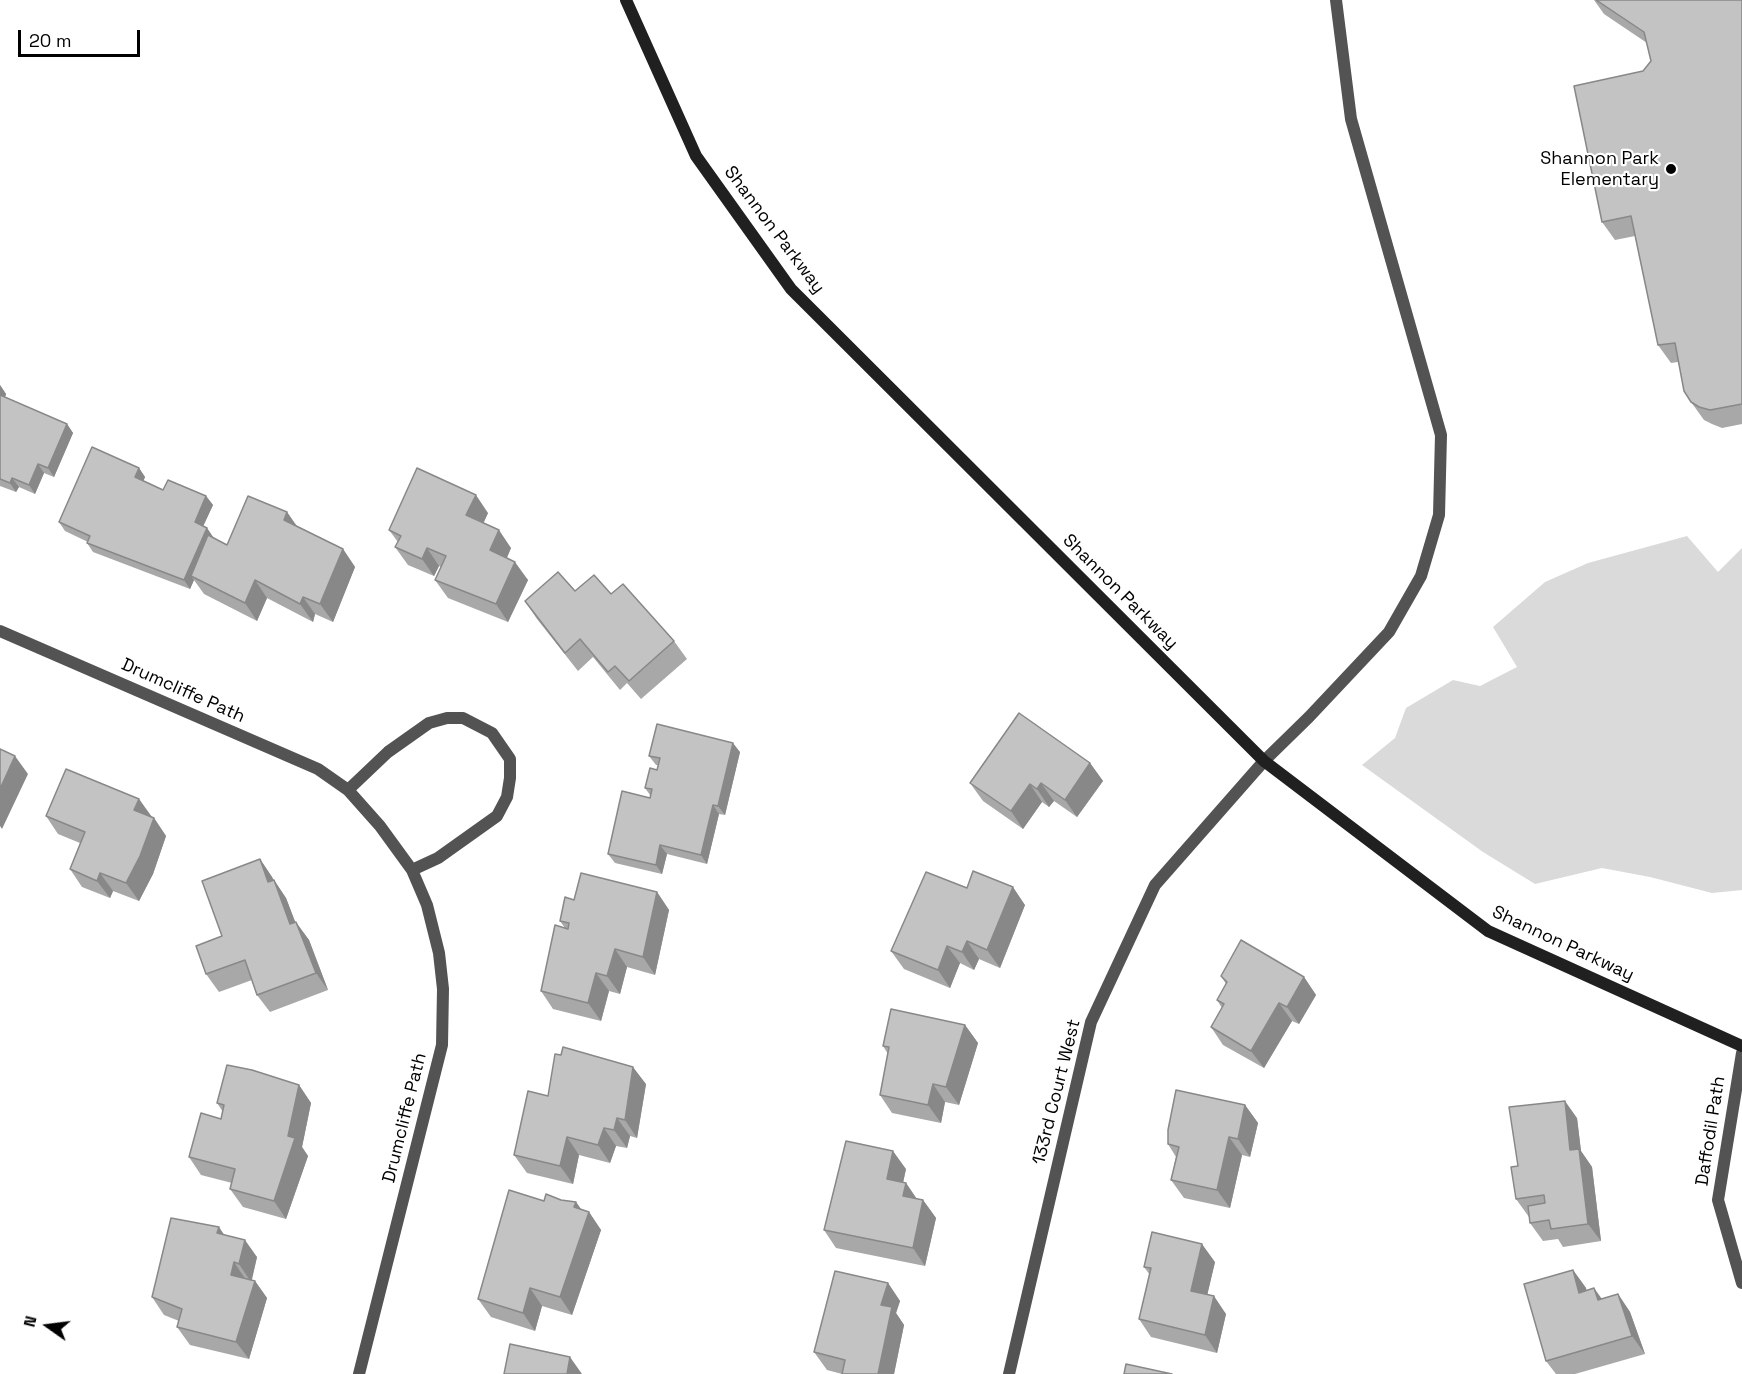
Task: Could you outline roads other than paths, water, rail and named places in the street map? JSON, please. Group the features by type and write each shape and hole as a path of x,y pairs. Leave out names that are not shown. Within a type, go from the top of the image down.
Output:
{"street":[{"name":"Shannon Parkway","path":"626,0 696,156 791,289 1264,761 1488,930 1742,1046"},
{"name":"133rd Court West","path":"1009,1374 1091,1022 1155,885 1264,761 1389,632 1421,576 1439,515 1440,435 1352,119 1336,0"},
{"name":"Drumcliffe Path","path":"0,631 318,769 348,790 380,826 412,870 427,905 439,953 443,989 442,1044 359,1374"},
{"path":"348,790 388,752 429,723 447,718 463,718 492,733 510,759 507,797 497,816 438,858 412,870"},
{"name":"Daffodil Path","path":"1742,1053 1718,1200 1742,1284"}],"place":[{"name":"Shannon Park Elementary","path":"1671,169"}]}
